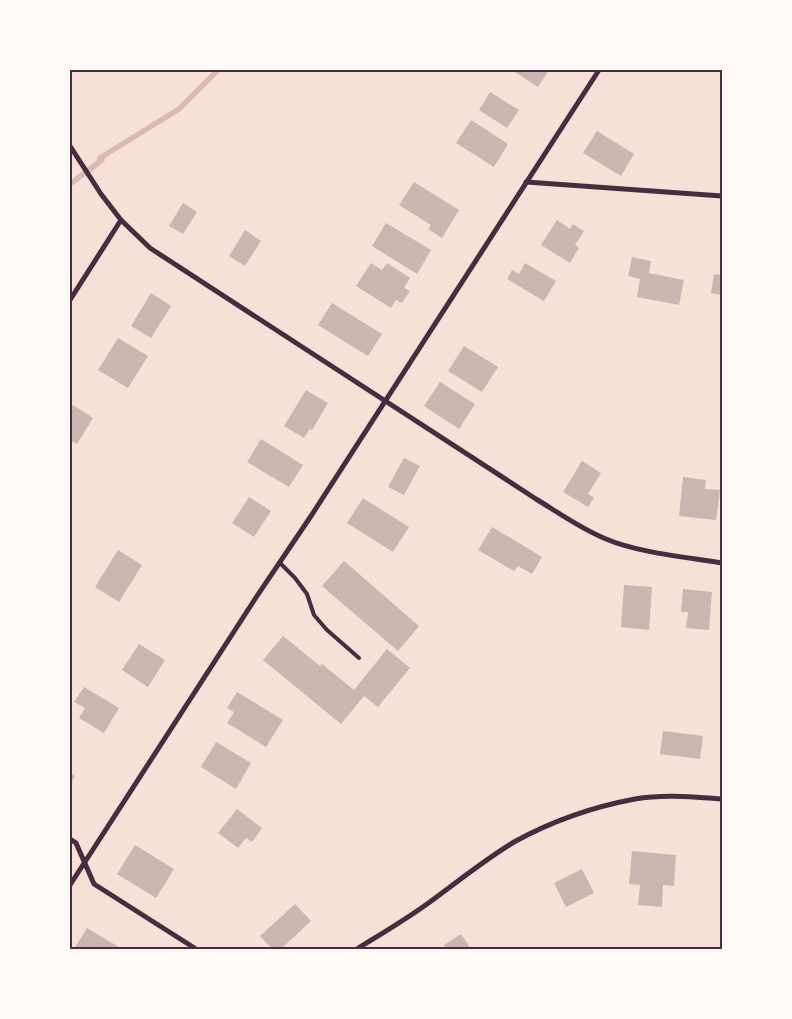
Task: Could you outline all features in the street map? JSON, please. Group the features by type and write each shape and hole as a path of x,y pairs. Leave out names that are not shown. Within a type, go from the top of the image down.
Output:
{"street":[{"path":"70,885 599,70"},
{"path":"70,146 101,194 121,220 150,248 551,508 607,540 638,548 722,563"},
{"path":"526,182 722,196"},
{"path":"70,300 121,220"},
{"path":"357,949 425,905 500,851 546,826 592,809 636,799 682,796 722,799"},
{"path":"70,839 76,843 94,884 196,949"}],"lane":[{"path":"280,563 307,594 314,615 327,630 359,658"}],"building":[{"path":"512,70 549,70 538,87"},
{"path":"490,92 519,110 507,128 479,110"},
{"path":"471,120 508,144 494,167 456,143"},
{"path":"597,131 634,154 621,176 583,153"},
{"path":"414,182 459,210 442,238 428,229 431,225 399,205"},
{"path":"183,203 197,212 183,234 169,226"},
{"path":"557,220 570,229 573,224 584,231 575,245 579,248 570,263 541,245"},
{"path":"386,223 431,250 417,274 372,246"},
{"path":"245,230 261,241 245,266 229,256"},
{"path":"632,257 651,261 649,273 684,280 679,305 637,297 640,279 628,276"},
{"path":"371,263 382,270 387,263 410,278 404,288 410,291 402,303 396,300 391,308 356,286"},
{"path":"525,263 556,281 544,301 507,279 512,270 519,274"},
{"path":"714,274 722,275 722,295 711,293"},
{"path":"151,293 171,306 151,338 131,326"},
{"path":"332,303 382,334 368,356 318,325"},
{"path":"118,338 148,356 128,388 98,370"},
{"path":"464,346 498,367 482,392 448,371"},
{"path":"440,382 475,404 459,429 424,406"},
{"path":"306,390 328,403 312,430 310,429 304,438 284,426"},
{"path":"73,405 93,418 77,444 70,440 70,410"},
{"path":"261,439 303,465 289,487 247,462"},
{"path":"404,458 420,466 404,495 388,487"},
{"path":"582,461 601,473 588,494 594,498 588,507 563,492"},
{"path":"683,477 706,480 705,489 720,490 716,520 679,516"},
{"path":"249,497 271,511 254,537 232,523"},
{"path":"363,498 409,527 393,552 347,523"},
{"path":"492,527 542,557 532,574 518,566 514,571 478,550"},
{"path":"118,550 142,565 119,602 95,587"},
{"path":"344,561 419,626 398,651 322,586"},
{"path":"624,585 652,587 649,630 621,627"},
{"path":"683,589 712,592 709,630 686,628 688,612 681,612"},
{"path":"283,636 354,690 387,649 410,668 378,707 364,696 341,724 263,660"},
{"path":"139,644 165,660 148,687 122,670"},
{"path":"84,687 119,708 104,733 79,718 85,708 74,702"},
{"path":"237,692 283,720 266,747 227,723 234,712 227,708"},
{"path":"663,731 703,736 700,759 660,754"},
{"path":"216,742 251,763 236,789 201,767"},
{"path":"70,773 75,776 70,784"},
{"path":"237,809 262,828 252,842 246,838 238,848 218,833"},
{"path":"135,845 174,869 156,898 117,874"},
{"path":"632,851 676,855 674,886 663,885 662,907 638,905 640,885 629,884"},
{"path":"582,869 594,893 566,907 554,883"},
{"path":"295,904 311,921 281,949 272,949 260,936"},
{"path":"87,928 122,949 74,949"},
{"path":"461,934 471,949 446,949 444,945"}],"waterway":[{"path":"70,184 102,160 100,158 179,109 218,70"}]}
